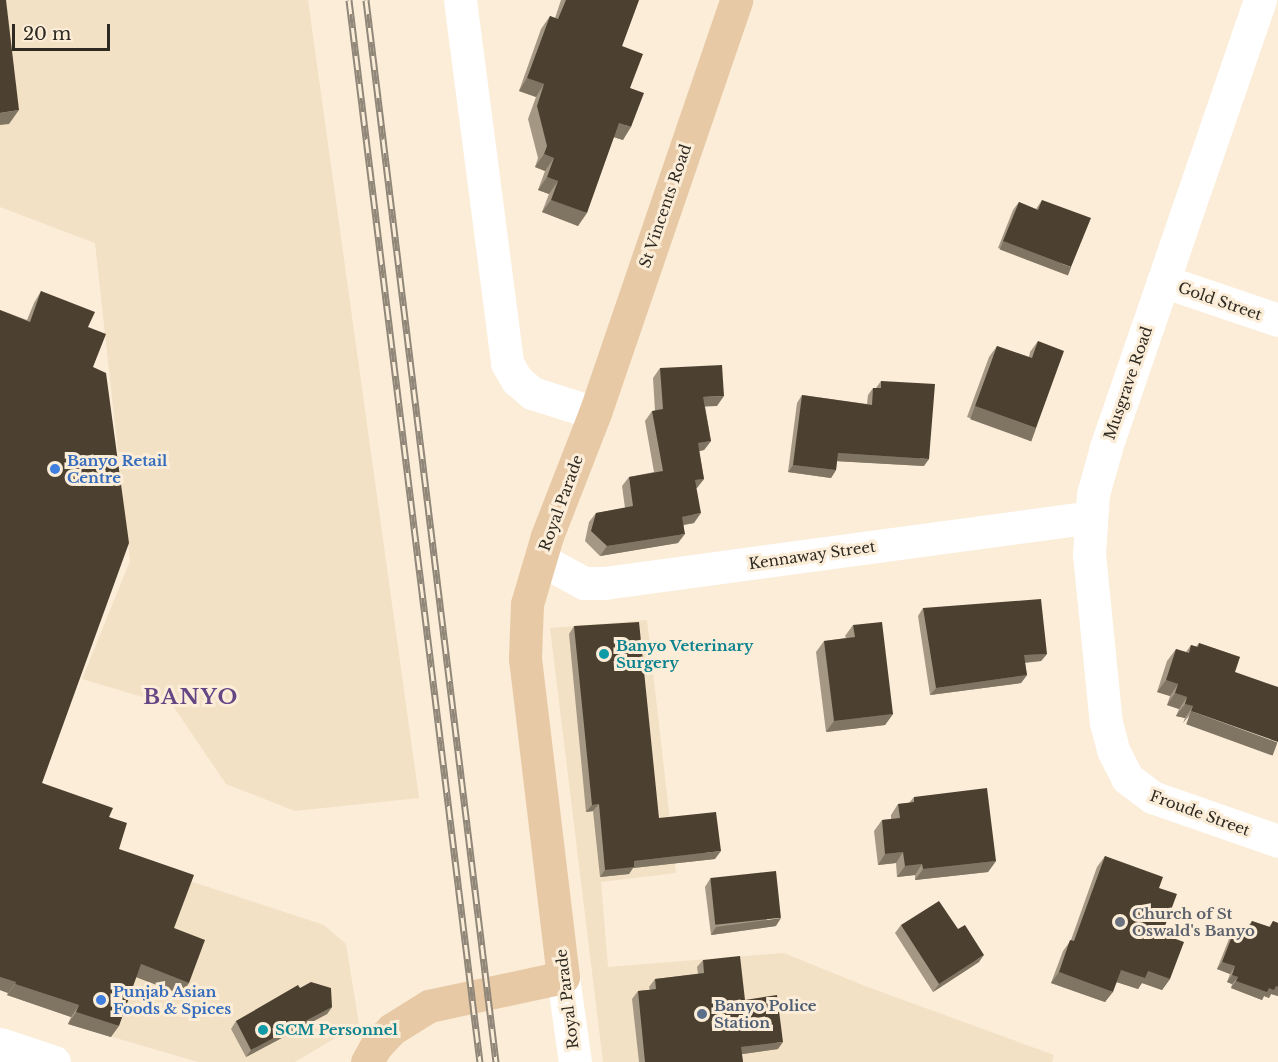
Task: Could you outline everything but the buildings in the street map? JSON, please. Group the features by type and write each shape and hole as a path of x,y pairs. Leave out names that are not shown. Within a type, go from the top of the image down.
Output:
{"main road":[{"name":"St Vincents Road","path":"595,413 736,0"},
{"name":"Royal Parade","path":"563,977 524,642 527,604 540,559 595,413"},
{"path":"367,1062 376,1046 392,1029 429,1006 563,977"}],"street":[{"path":"460,0 507,363 517,380 532,393 595,413"},
{"name":"Musgrave Road","path":"1127,778 1113,750 1106,723 1092,594 1090,516 1093,494 1106,448 1260,0"},
{"name":"Gold Street","path":"1163,281 1278,320"},
{"name":"Kennaway Street","path":"540,559 584,583 604,584 1090,516"},
{"name":"Froude Street","path":"1127,778 1152,797 1278,841"},
{"name":"Royal Parade","path":"563,977 575,1062"},
{"path":"0,1044 54,1062"}],"shaded area":[{"path":"0,0 308,0 419,798 295,811 226,784 173,706 82,679 130,561 95,243 0,207"},
{"path":"647,620 676,873 601,882 608,967 784,953 865,986 1054,1055 1052,1062 603,1062 550,628"},
{"path":"126,860 324,925 346,944 359,1024 295,1062 198,1062 68,1024"}],"railway":[{"path":"349,0 480,1062"},
{"path":"366,0 496,1062"}],"place":[{"name":"Banyo Retail Centre","path":"55,469"},
{"name":"Banyo Veterinary Surgery","path":"604,654"},
{"name":"Church of St Oswald's Banyo","path":"1120,922"},
{"name":"Punjab Asian Foods & Spices","path":"101,1000"},
{"name":"Banyo Police Station","path":"702,1014"},
{"name":"SCM Personnel","path":"263,1030"}],"district":[{"name":"BANYO","path":"191,697"}]}
